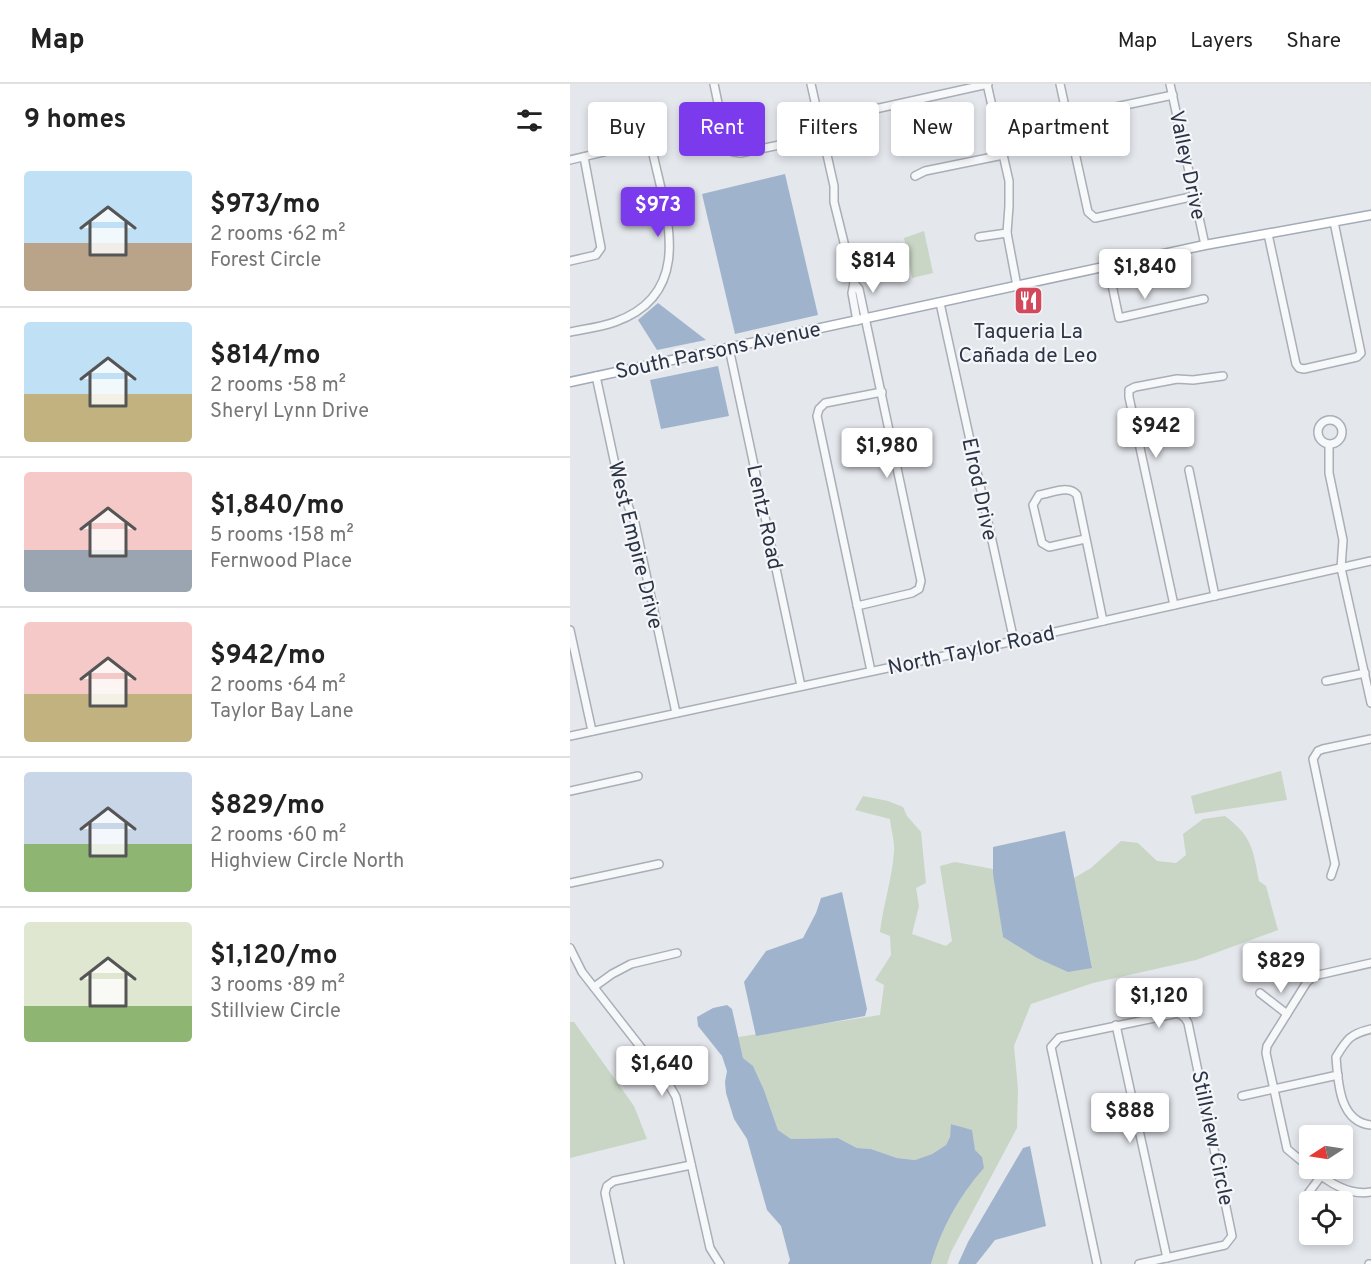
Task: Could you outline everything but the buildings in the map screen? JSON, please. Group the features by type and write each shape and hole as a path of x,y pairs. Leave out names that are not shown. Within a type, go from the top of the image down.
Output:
{"main road":[{"name":"South Parsons Avenue","path":"570,382 1205,245 1371,214"}],"street":[{"path":"714,84 727,146 733,152 741,153 777,145"},
{"path":"811,84 815,102"},
{"path":"879,108 988,84 992,102"},
{"path":"1060,84 1064,102"},
{"name":"Valley Drive","path":"1170,84 1205,245"},
{"path":"1130,104 1173,95"},
{"path":"570,160 637,144 647,146 650,149 670,230 670,251 666,271 655,293 638,310 613,323 570,332"},
{"path":"827,156 834,186 834,202 854,283 852,293 882,392 921,581 919,589 912,593 857,606"},
{"path":"915,176 925,171 998,156"},
{"path":"1003,156 1010,194 1006,233 1017,286"},
{"path":"1076,156 1088,212 1095,218 1195,196"},
{"path":"570,261 596,255 601,248 584,157"},
{"path":"1268,234 1296,364 1299,368 1304,369 1357,357 1361,353 1334,222"},
{"path":"980,237 1006,233"},
{"path":"1108,266 1119,318 1204,299"},
{"name":"Elrod Drive","path":"940,303 1014,641"},
{"name":"Lentz Road","path":"729,348 801,687"},
{"name":"West Empire Drive","path":"596,376 619,483 635,523 676,713"},
{"path":"1173,605 1129,390 1177,379 1194,380 1223,376"},
{"path":"871,671 817,412 825,404 882,392"},
{"path":"1329,445 1329,473 1343,540 1341,568 1371,703"},
{"path":"1189,470 1215,596"},
{"path":"1085,539 1049,547 1042,543 1033,505 1036,498 1039,495 1068,489 1077,495 1103,621"},
{"name":"North Taylor Road","path":"570,736 1014,641 1371,561"},
{"path":"570,630 592,731"},
{"path":"1326,681 1365,673"},
{"path":"1331,876 1335,864 1313,759 1318,751 1323,749 1371,739"},
{"path":"570,790 638,776"},
{"path":"570,883 659,864"},
{"path":"570,948 577,965 672,1088 679,1106 708,1239 720,1264"},
{"path":"594,987 631,964 677,953"},
{"path":"1299,1159 1287,1149 1267,1046 1307,982 1314,976 1371,963"},
{"path":"1260,993 1287,1014"},
{"name":"Stillview Circle","path":"1097,1264 1051,1047 1059,1038 1173,1013 1182,1015 1188,1023 1232,1236 1225,1245 1139,1264"},
{"path":"1116,1025 1167,1258"},
{"path":"1371,1029 1357,1032 1348,1038 1336,1057 1343,1103 1349,1114 1371,1125"},
{"path":"1242,1096 1338,1075"},
{"path":"620,1264 605,1193 607,1186 614,1181 692,1165"},
{"path":"1309,1191 1319,1179"},
{"path":"1326,1179 1350,1192 1359,1194 1371,1192"}],"green space":[{"path":"924,231 933,273 912,278 904,238"},
{"path":"1281,771 1287,800 1195,814 1191,796"},
{"path":"863,796 888,801 903,807 907,816 921,832 926,883 916,888 919,906 912,934 946,946 952,941 940,866 955,862 993,869 1003,937 1092,967 1074,878 1091,868 1121,841 1138,843 1157,861 1176,863 1186,855 1183,834 1203,819 1225,816 1241,830 1250,844 1259,881 1266,886 1278,930 1196,960 1093,983 1031,1004 1014,1046 1018,1089 1017,1128 951,1252 947,1264 931,1264 952,1213 984,1168 965,1129 952,1124 946,1145 932,1154 915,1160 897,1158 871,1149 857,1148 838,1138 791,1139 778,1130 753,1067 743,1058 738,1037 880,1015 884,985 875,980 891,955 890,936 880,932 894,844 890,819 855,810"},
{"path":"570,1022 574,1022 634,1106 647,1139 570,1158"}],"water":[{"path":"785,174 818,315 735,334 702,194"},
{"path":"658,303 706,340 657,350 638,320"},
{"path":"718,366 729,416 661,429 650,380"},
{"path":"1065,831 1092,968 1068,972 1037,958 1003,937 993,874 993,847"},
{"path":"842,892 867,1009 865,1016 756,1036 744,982 766,951 803,938 821,898"},
{"path":"727,1005 732,1009 743,1058 753,1066 778,1130 791,1139 838,1138 857,1148 871,1149 897,1158 915,1160 932,1154 946,1145 950,1137 951,1124 972,1130 975,1150 982,1157 984,1168 952,1213 931,1264 788,1264 790,1260 781,1226 767,1210 747,1139 734,1119 726,1093 727,1071 722,1056 698,1026 697,1017 713,1008"},
{"path":"1030,1146 1046,1226 995,1240 976,1264 958,1264 968,1242 1023,1148"}],"place":[{"name":"Taqueria La Cañada de Leo","path":"1028,300"}]}
